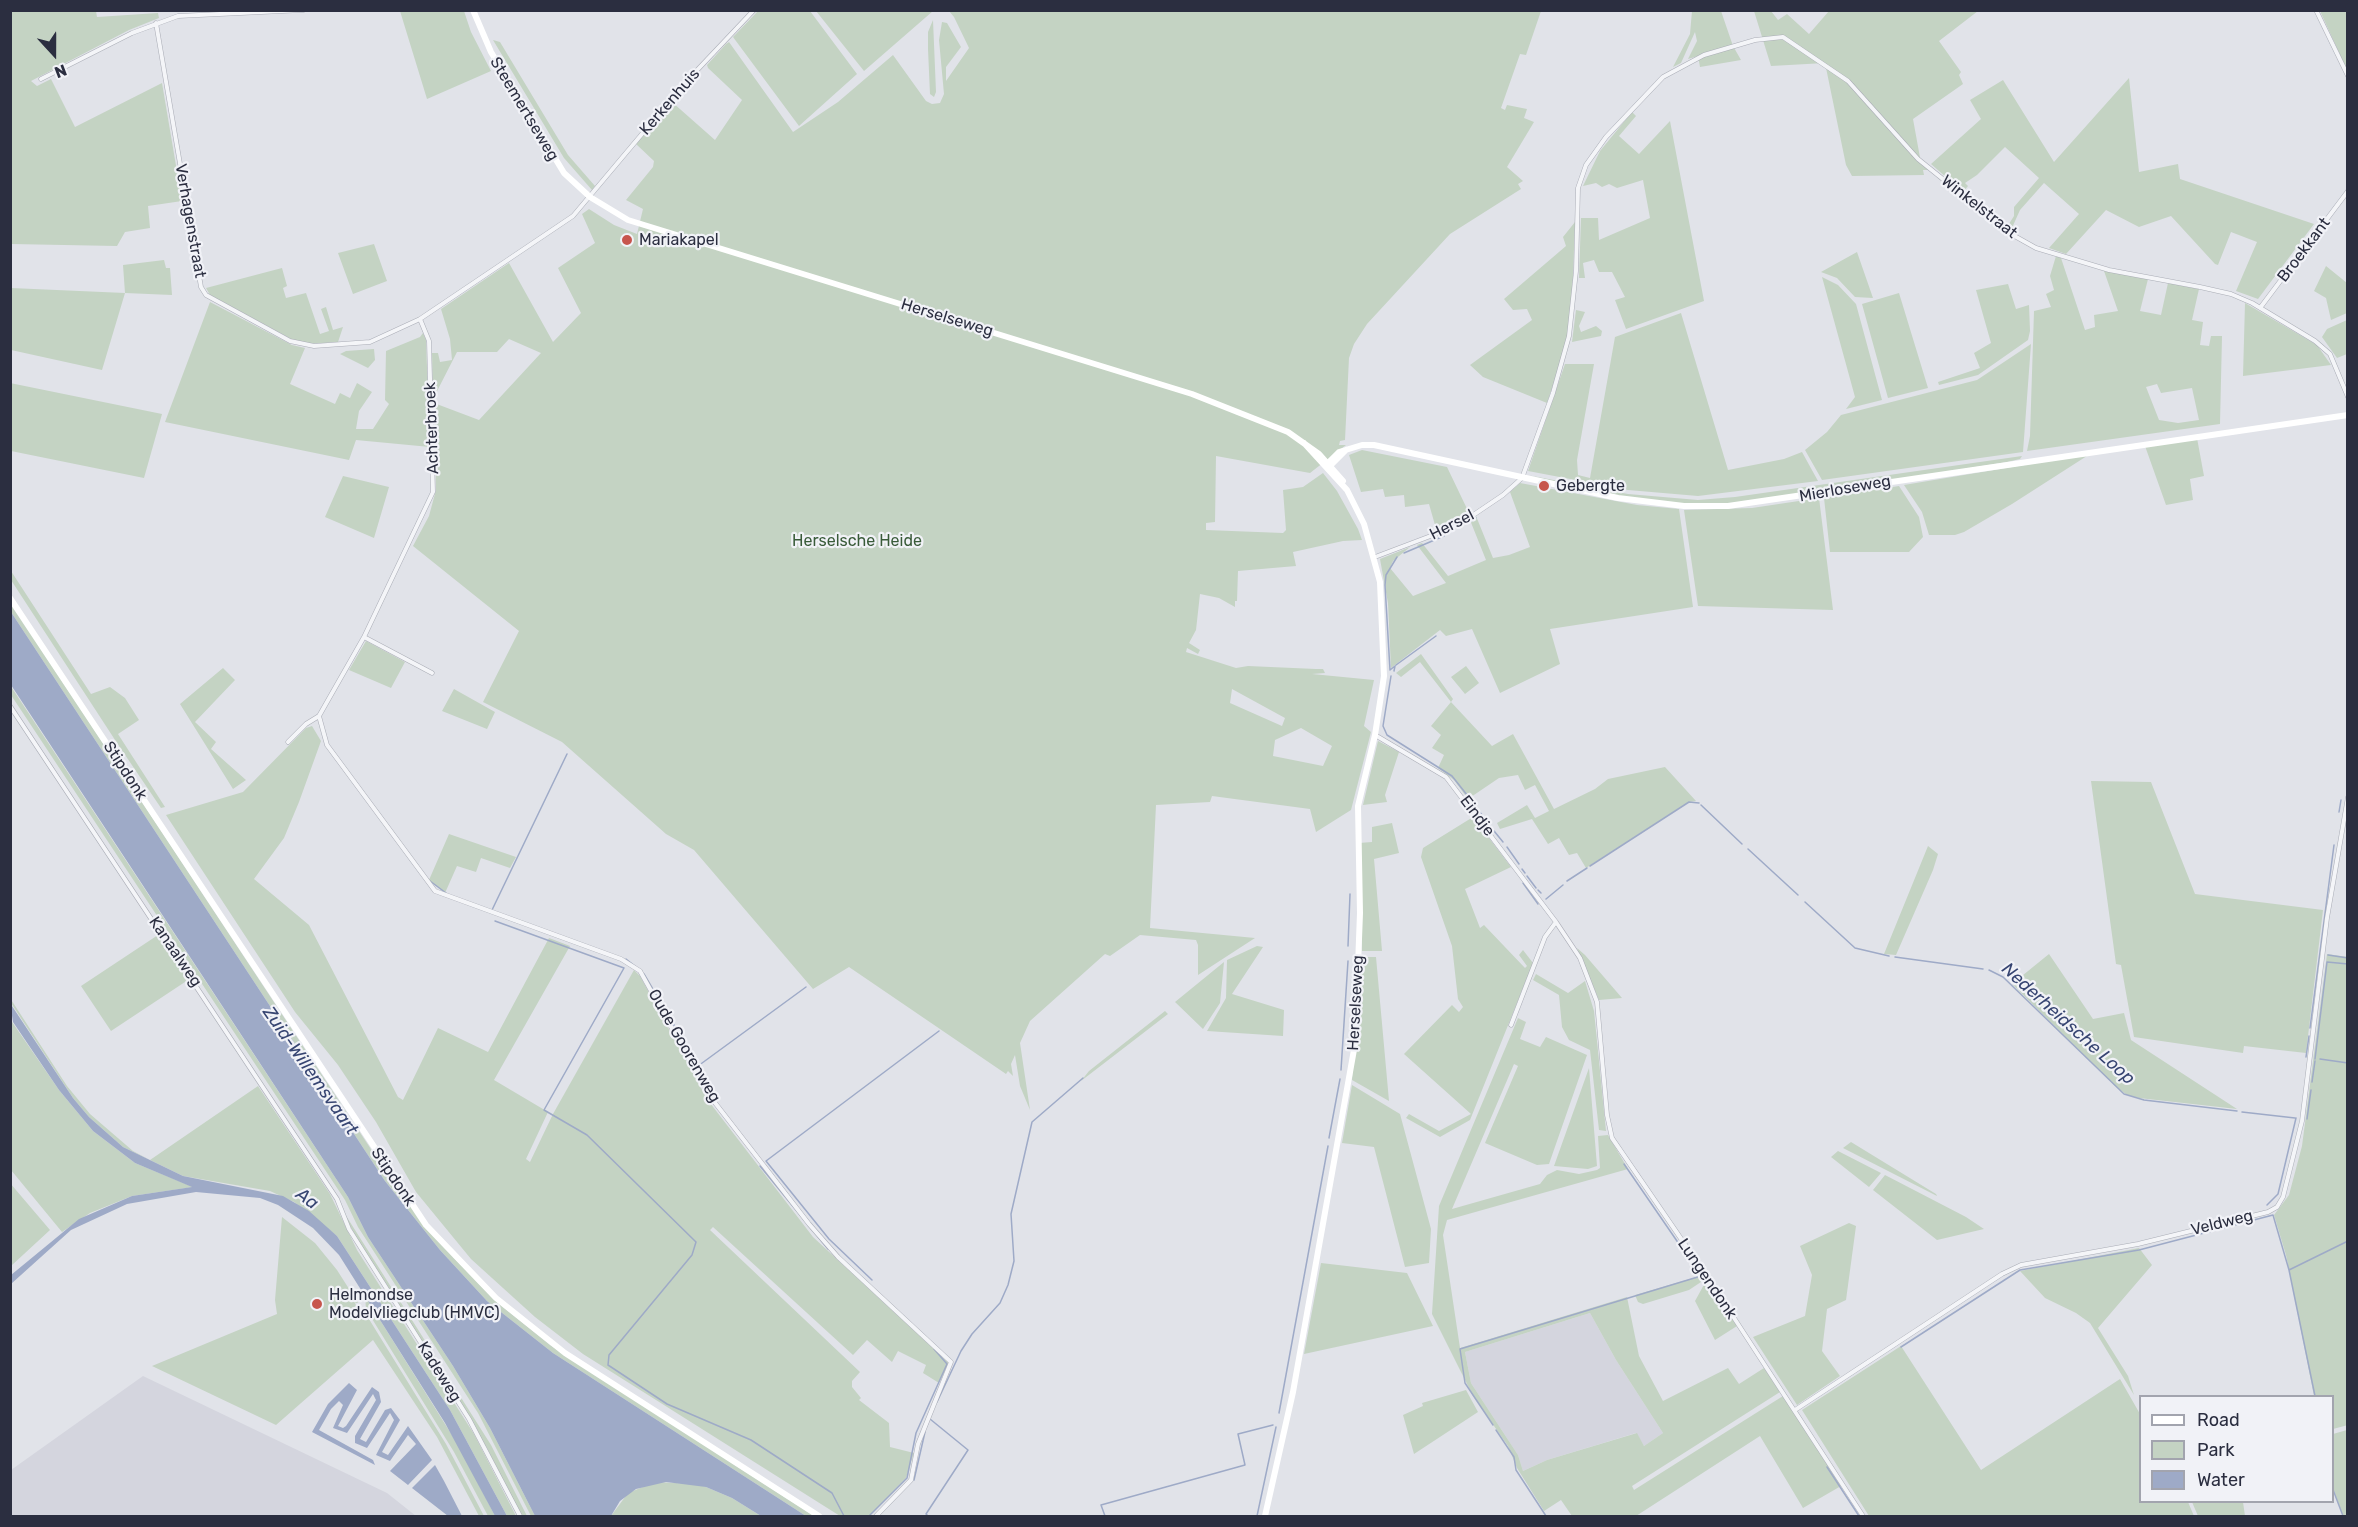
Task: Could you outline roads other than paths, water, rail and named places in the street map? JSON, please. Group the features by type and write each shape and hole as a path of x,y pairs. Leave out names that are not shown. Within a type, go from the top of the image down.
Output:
{"street":[{"path":"41,79 156,23 178,16 303,10"},
{"name":"Steemertseweg","path":"473,10 491,52 553,158 564,173 590,197"},
{"name":"Kerkenhuis","path":"590,197 684,84 754,10"},
{"path":"2316,10 2348,76"},
{"name":"Verhagenstraat","path":"156,23 201,287 206,295 290,341 314,346 370,342 420,319"},
{"name":"Winkelstraat","path":"1522,477 1553,393 1569,336 1576,272 1578,188 1586,165 1606,137 1657,82 1688,63 1755,40 1783,37 1848,81 1918,159 2008,231 2036,248 2109,270 2231,294 2260,308 2315,341 2330,354 2348,397"},
{"name":"Broekkant","path":"2260,308 2348,191"},
{"path":"420,319 573,216 590,197"},
{"name":"Herselseweg","path":"590,197 628,220 646,227 1192,394 1264,421 1304,443 1328,465 1347,490 1364,524 1375,557 1384,640 1384,676 1375,735 1357,817 1360,913 1355,1044 1293,1392 1266,1516"},
{"name":"Achterbroek","path":"288,742 306,724 319,716 364,637 433,492 429,341 420,319"},
{"name":"Mierloseweg","path":"1328,465 1346,450 1374,445 1656,504 1728,506 2348,415"},
{"name":"Hersel","path":"1375,557 1457,526 1503,495 1522,477"},
{"name":"Stipdonk","path":"10,598 426,1224 496,1298 565,1353 819,1516"},
{"path":"364,637 432,674"},
{"name":"Kanaalweg","path":"10,706 337,1199"},
{"name":"Oude Goorenweg","path":"319,716 327,745 435,891 621,959 640,971 709,1095 809,1224 838,1257 951,1362 918,1444 911,1480 876,1516"},
{"name":"Eindje","path":"1375,735 1446,777 1556,922 1584,968 1597,1002 1600,1025"},
{"name":"Veldweg","path":"1794,1410 2002,1274 2021,1265 2138,1244 2268,1212 2277,1207 2283,1197 2302,1121 2327,918 2348,797"},
{"path":"1511,1025 1545,937 1556,922"},
{"name":"Lungendonk","path":"1600,1025 1607,1116 1612,1138 1863,1516"},
{"name":"Kadeweg","path":"337,1199 349,1229 469,1419 520,1516"}],"water":[{"name":"Zuid-Willemsvaart","path":"11,612 385,1181 440,1250 487,1301 553,1353 806,1516 761,1516 732,1498 706,1487 666,1482 636,1489 620,1501 611,1516 535,1516 490,1428 453,1366 368,1237 348,1197 11,685"},
{"path":"10,1003 73,1098 89,1117 123,1147 183,1176 283,1196 309,1211 337,1236 450,1410 507,1516 495,1516 445,1423 339,1255 313,1228 278,1205 260,1198 196,1192 127,1204 71,1230 11,1284 11,1275 79,1219 132,1196 192,1187 135,1163 93,1131 59,1090 13,1022"},
{"path":"349,1383 357,1390 338,1426 343,1428 346,1426 372,1387 379,1392 381,1402 360,1439 366,1442 385,1410 391,1408 400,1420 382,1452 388,1455 408,1426 432,1460 408,1485 390,1471 416,1444 408,1435 390,1461 376,1455 394,1420 390,1413 367,1448 355,1443 355,1436 376,1400 373,1394 347,1433 333,1428 343,1405 339,1401 331,1409 319,1430 373,1460 375,1465 312,1432 328,1404"},
{"path":"435,1465 462,1516 448,1516 412,1488"}],"waterway":[{"path":"1468,523 1476,518"},
{"path":"1404,553 1444,536"},
{"path":"1394,671 1395,666 1390,670 1385,585 1386,575 1397,557"},
{"path":"1396,665 1436,636"},
{"path":"1391,676 1383,726 1387,735 1452,776 1475,805"},
{"path":"492,910 567,754"},
{"path":"2339,812 2341,800"},
{"name":"Nederheidsche Loop","path":"1590,866 1689,802 1699,803"},
{"name":"Nederheidsche Loop","path":"1701,805 1742,844"},
{"path":"1478,810 1487,821"},
{"path":"1490,826 1503,842"},
{"path":"2310,1028 2334,845"},
{"path":"1507,847 1519,864"},
{"name":"Nederheidsche Loop","path":"1748,849 1798,895"},
{"name":"Nederheidsche Loop","path":"1567,881 1587,868"},
{"path":"1522,869 1525,873"},
{"path":"1527,876 1536,888"},
{"path":"430,881 446,893"},
{"path":"1523,883 1538,904"},
{"name":"Nederheidsche Loop","path":"1546,899 1563,885"},
{"path":"1538,890 1541,893"},
{"path":"1348,946 1350,894"},
{"name":"Nederheidsche Loop","path":"1805,902 1855,948 1889,956"},
{"path":"495,921 624,968 544,1110 587,1135 696,1242 692,1255 609,1355 608,1365 667,1404 751,1440 832,1493 844,1516"},
{"path":"2328,955 2348,958"},
{"name":"Nederheidsche Loop","path":"1895,957 1983,969"},
{"path":"626,959 636,967"},
{"path":"1341,1070 1348,961"},
{"path":"2315,1059 2327,962 2348,964"},
{"name":"Nederheidsche Loop","path":"1989,970 2003,977 2124,1094 2144,1100 2237,1111"},
{"path":"644,974 698,1066 806,987"},
{"path":"872,1280 829,1239 766,1161 939,1031"},
{"path":"2306,1057 2309,1036"},
{"name":"Nederheidsche Loop","path":"2320,1059 2348,1063"},
{"name":"Nederheidsche Loop","path":"2312,1082 2315,1061"},
{"path":"937,1402 961,1351 972,1334 1000,1303 1008,1285 1014,1261 1011,1214 1032,1122 1083,1078"},
{"path":"1329,1138 1340,1079"},
{"name":"Nederheidsche Loop","path":"2307,1119 2311,1090"},
{"name":"Nederheidsche Loop","path":"2242,1112 2295,1118"},
{"path":"2267,1205 2278,1194 2296,1118"},
{"path":"1279,1413 1328,1146"},
{"path":"1493,1425 1465,1383 1460,1349 1701,1276 1624,1164"},
{"path":"760,1166 828,1249"},
{"path":"1901,1347 2020,1270 2139,1250 2273,1215 2289,1270"},
{"path":"2315,1395 2289,1270 2348,1241"},
{"path":"869,1516 907,1478 916,1433 947,1364 934,1349"},
{"path":"928,1516 926,1514 968,1450 930,1419"},
{"path":"1105,1516 1101,1505 1245,1465 1238,1434 1273,1425"},
{"path":"1257,1516 1276,1427"},
{"path":"1496,1430 1514,1457 1516,1470 1546,1516"},
{"path":"914,1480 925,1432"},
{"path":"1827,1467 1859,1516"},
{"path":"2334,1492 2343,1516"}],"place":[{"name":"Mariakapel","path":"627,240"},
{"name":"Gebergte","path":"1544,486"},
{"name":"Helmondse Modelvliegclub (HMVC)","path":"317,1304"}],"park label":[{"name":"Herselsche Heide","path":"857,541"}],"water label":[{"name":"Aa","path":"307,1199"}]}
